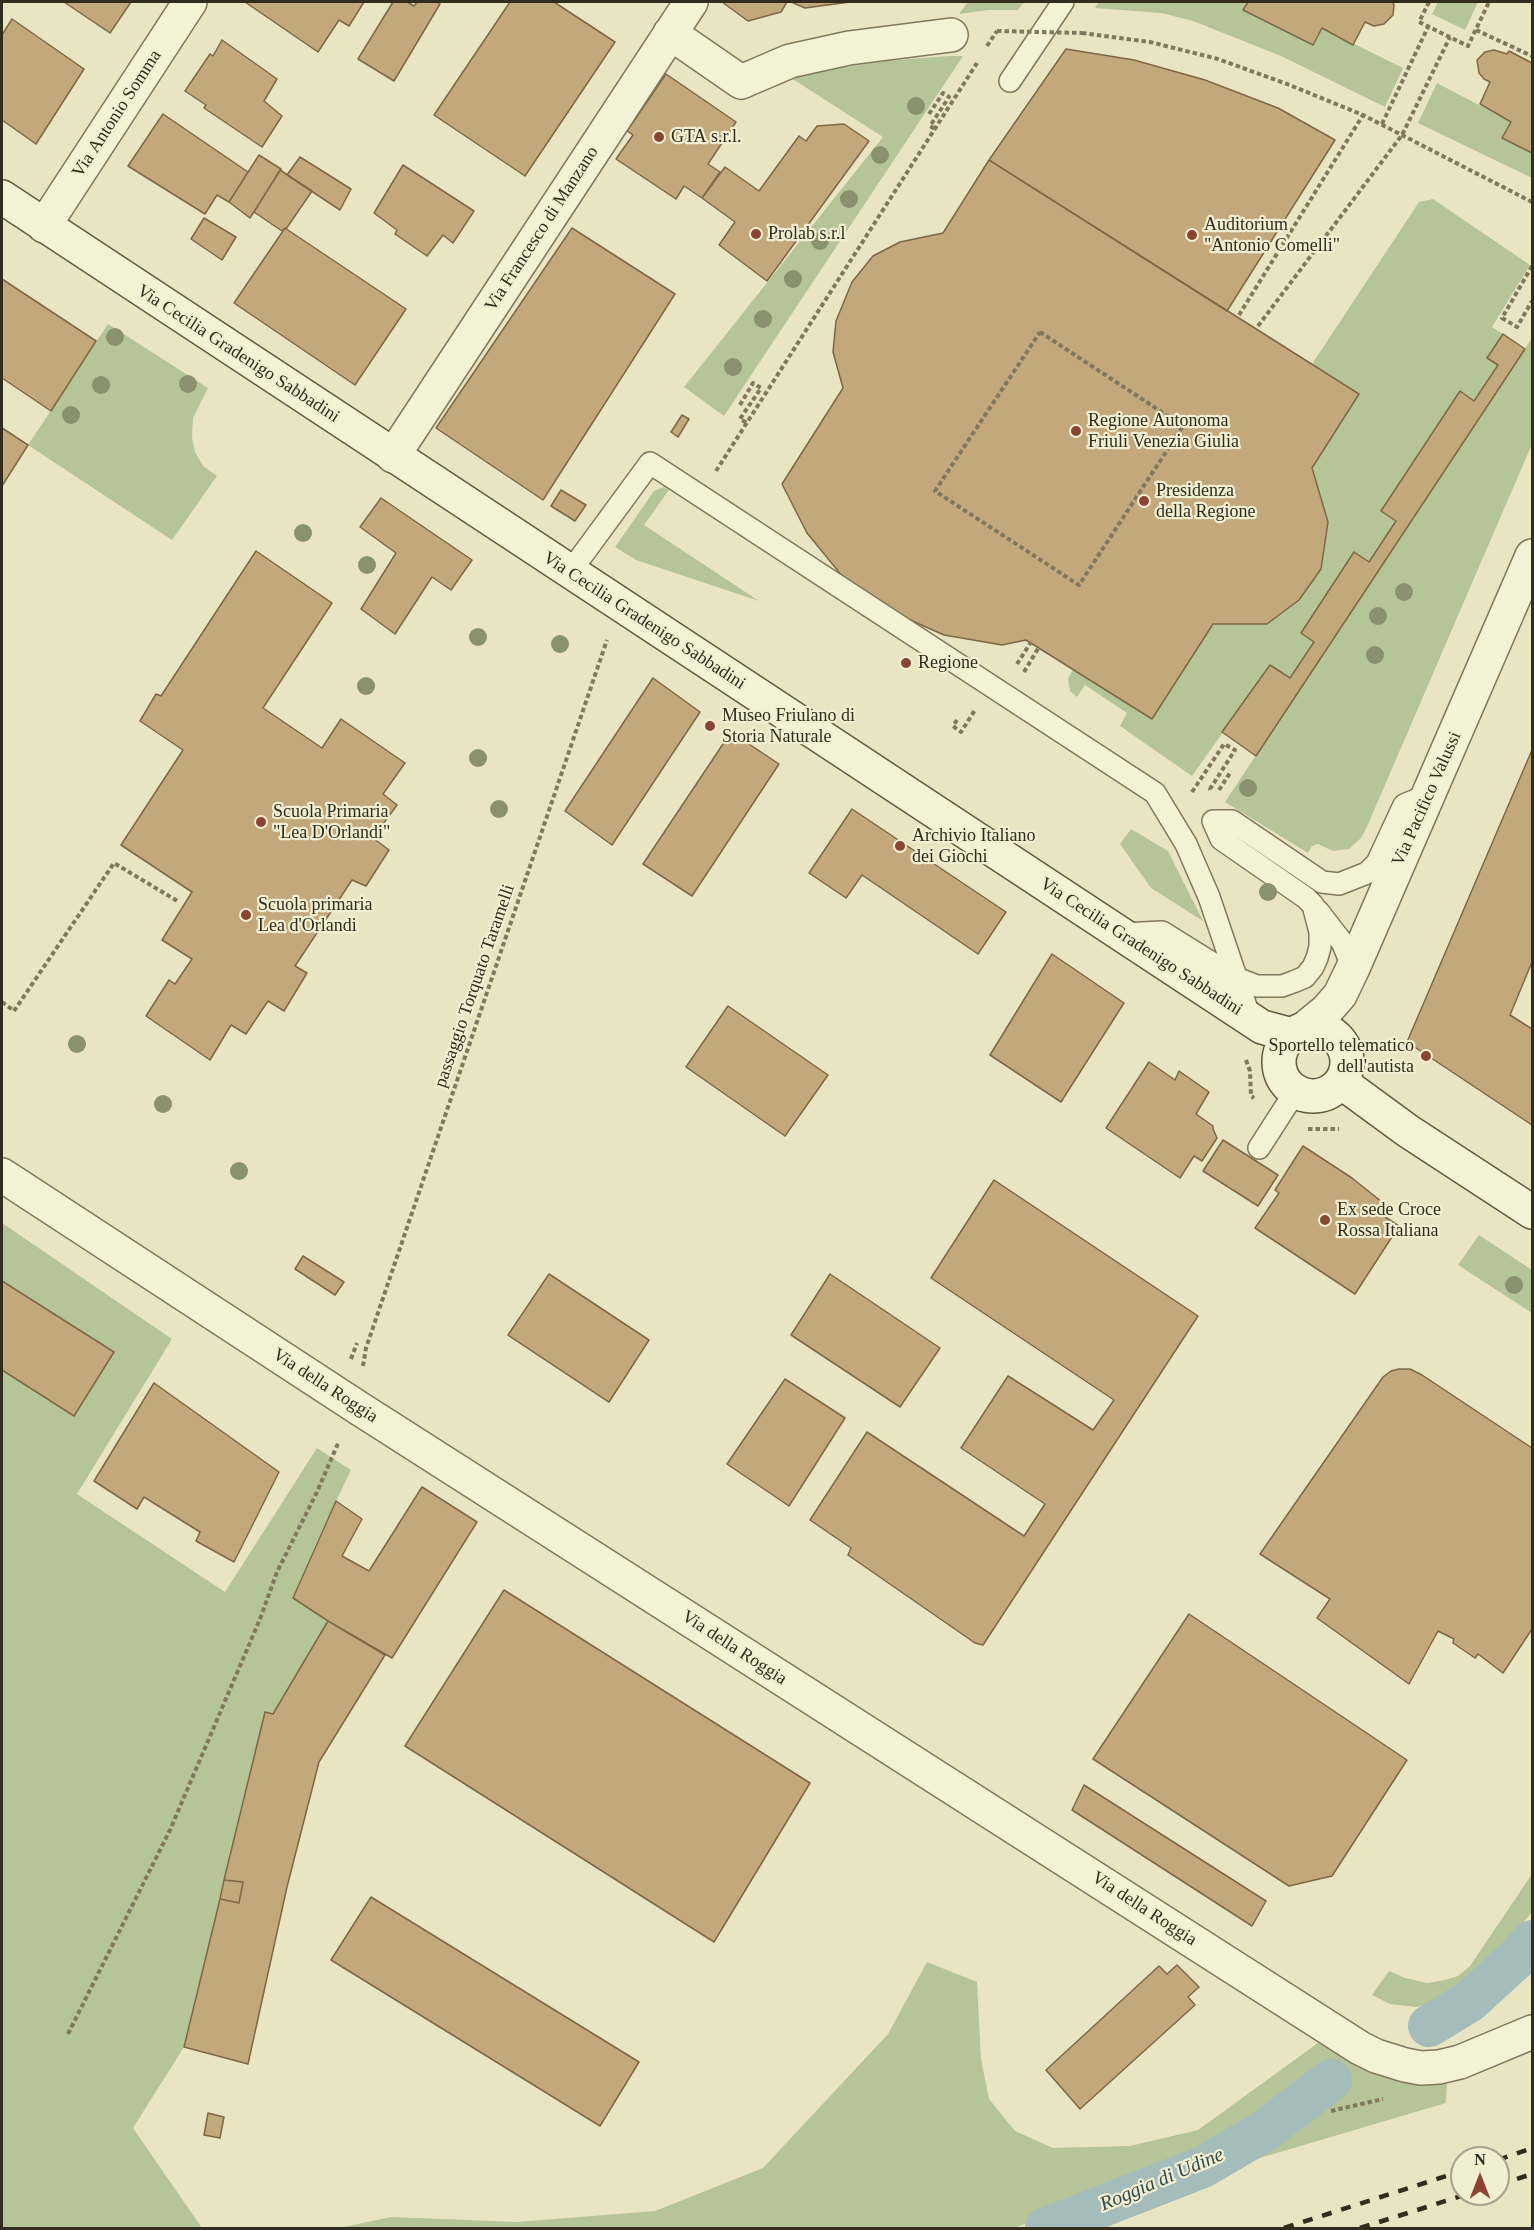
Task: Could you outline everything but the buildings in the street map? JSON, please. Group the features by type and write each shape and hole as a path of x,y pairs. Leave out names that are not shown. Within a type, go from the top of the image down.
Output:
{"street":[{"name":"Via Antonio Somma","path":"44,226 190,2"},
{"name":"Via Francesco di Manzano","path":"393,456 691,2"},
{"path":"670,33 741,81 790,61 839,50 951,35"},
{"name":"Via Cecilia Gradenigo Sabbadini","path":"2,197 1262,1027 1298,1032 1315,1028 1336,1037 1343,1046 1347,1058 1342,1080"},
{"name":"Via Pacifico Valussi","path":"1298,1032 1326,1011 1340,995 1533,556"},
{"path":"1298,1032 1284,1043 1278,1065 1287,1085 1295,1092 1316,1096 1327,1094 1342,1080 1408,1131 1533,1212"},
{"name":"Via della Roggia","path":"2,1175 357,1407 1360,2048 1389,2061 1421,2068 1439,2067 1460,2062 1533,2032"},
{"name":"Via della Roggia","path":"1483,2053 1533,2015"}],"lane":[{"path":"1010,81 1063,2"},
{"path":"570,572 650,463 1155,793 1186,844 1205,886 1250,1018"},
{"path":"1353,968 1342,942 1306,898 1221,839 1214,821 1232,821 1323,882 1339,884 1356,879 1372,868 1383,855 1404,806 1430,794"},
{"path":"1122,934 1162,932 1236,978 1257,986 1282,986 1305,976 1313,967 1320,947 1318,921 1313,906"},
{"path":"1259,1148 1295,1092"}],"path":[{"path":"1429,2 1419,22 1468,46 1490,2"},
{"path":"1382,124 1428,27"},
{"path":"1476,30 1533,56"},
{"path":"984,51 997,32 1082,33 1150,42 1218,59 1363,115 1533,202"},
{"path":"1258,326 1402,135 1450,37"},
{"path":"700,496 978,61"},
{"path":"929,114 943,93 949,97 930,126 935,129"},
{"path":"1239,315 1363,115"},
{"path":"1533,266 1502,318 1517,327 1533,301"},
{"path":"1040,332 1183,426 1079,585 935,491 1040,332"},
{"path":"740,405 753,383 761,388 740,419 747,423"},
{"name":"passaggio Torquato Taramelli","path":"366,1348 609,633"},
{"path":"1013,670 1031,642"},
{"path":"1022,675 1039,648"},
{"path":"957,720 953,726 961,732 965,725"},
{"path":"1190,796 1224,744 1234,750 1210,789 1217,794 1230,773"},
{"path":"2,1002 14,1011 114,863 179,902"},
{"path":"68,2034 170,1830 260,1619 277,1572 317,1492 330,1457"},
{"path":"1331,2111 1387,2098"}],"green space":[{"path":"968,2 1024,2 1018,10 988,10 959,14"},
{"path":"1099,2 1248,2 1244,11 1313,45 1322,28 1403,68 1385,107 1281,56 1193,21 1161,13 1095,8"},
{"path":"1438,2 1478,2 1465,30 1432,14"},
{"path":"963,56 724,416 684,387 883,137 791,78 825,70 885,61"},
{"path":"1437,83 1511,122 1502,138 1532,153 1532,178 1418,123"},
{"path":"1433,199 1530,265 1492,327 1503,334 1487,358 1498,365 1474,401 1459,392 1381,510 1396,521 1369,562 1354,552 1301,633 1314,642 1290,678 1270,666 1192,776 1120,726 1127,713 1085,685 1077,697 1070,691 1068,679 1073,669 1152,719 1213,624 1321,569 1328,522 1312,468 1359,394 1312,364 1419,202"},
{"path":"108,324 208,388 193,418 192,438 195,452 203,466 217,476 172,540 28,445"},
{"path":"1532,338 1532,444 1366,829 1361,838 1349,849 1333,851 1318,844 1312,846 1308,853 1225,802"},
{"path":"664,487 669,490 644,525 759,601 636,560 615,547 654,491"},
{"path":"1131,829 1168,851 1203,921 1151,888 1120,844"},
{"path":"2,1223 172,1339 77,1494 225,1592 317,1448 351,1470 293,1598 328,1621 273,1714 265,1712 184,2047 133,2128 202,2228 2,2228"},
{"path":"1479,1235 1532,1270 1532,1313 1458,1265"},
{"path":"1532,1874 1532,1912 1503,1947 1473,1977 1448,1997 1432,2004 1416,2007 1390,2004 1372,1995 1389,1971 1405,1978 1427,1983 1458,1976 1470,1966"},
{"path":"927,1962 977,1982 981,2059 989,2099 1015,2131 1053,2148 1130,2146 1198,2130 1318,2043 1377,2074 1405,2080 1447,2082 1446,2103 1199,2176 1141,2186 1013,2228 339,2228 391,2217 517,2222 655,2211 763,2168 888,2034"}],"waterway":[{"name":"Roggia di Udine","path":"1429,2026 1470,2001 1532,1941"},
{"name":"Roggia di Udine","path":"1046,2228 1203,2167 1264,2131 1331,2080"}],"railway":[{"path":"1510,2156 1532,2148"},
{"path":"1510,2181 1532,2174"},
{"path":"1284,2228 1450,2175"},
{"path":"1360,2228 1450,2200"}],"place":[{"name":"GTA s.r.l.","path":"659,137"},
{"name":"Prolab s.r.l","path":"756,234"},
{"name":"Auditorium \"Antonio Comelli\"","path":"1192,235"},
{"name":"Regione Autonoma Friuli Venezia Giulia","path":"1076,431"},
{"name":"Presidenza della Regione","path":"1144,501"},
{"name":"Regione","path":"906,663"},
{"name":"Museo Friulano di Storia Naturale","path":"710,726"},
{"name":"Scuola Primaria \"Lea D'Orlandi\"","path":"261,822"},
{"name":"Archivio Italiano dei Giochi","path":"900,846"},
{"name":"Scuola primaria Lea d'Orlandi","path":"246,915"},
{"name":"Sportello telematico dell'autista","path":"1426,1056"},
{"name":"Ex sede Croce Rossa Italiana","path":"1325,1220"}]}
